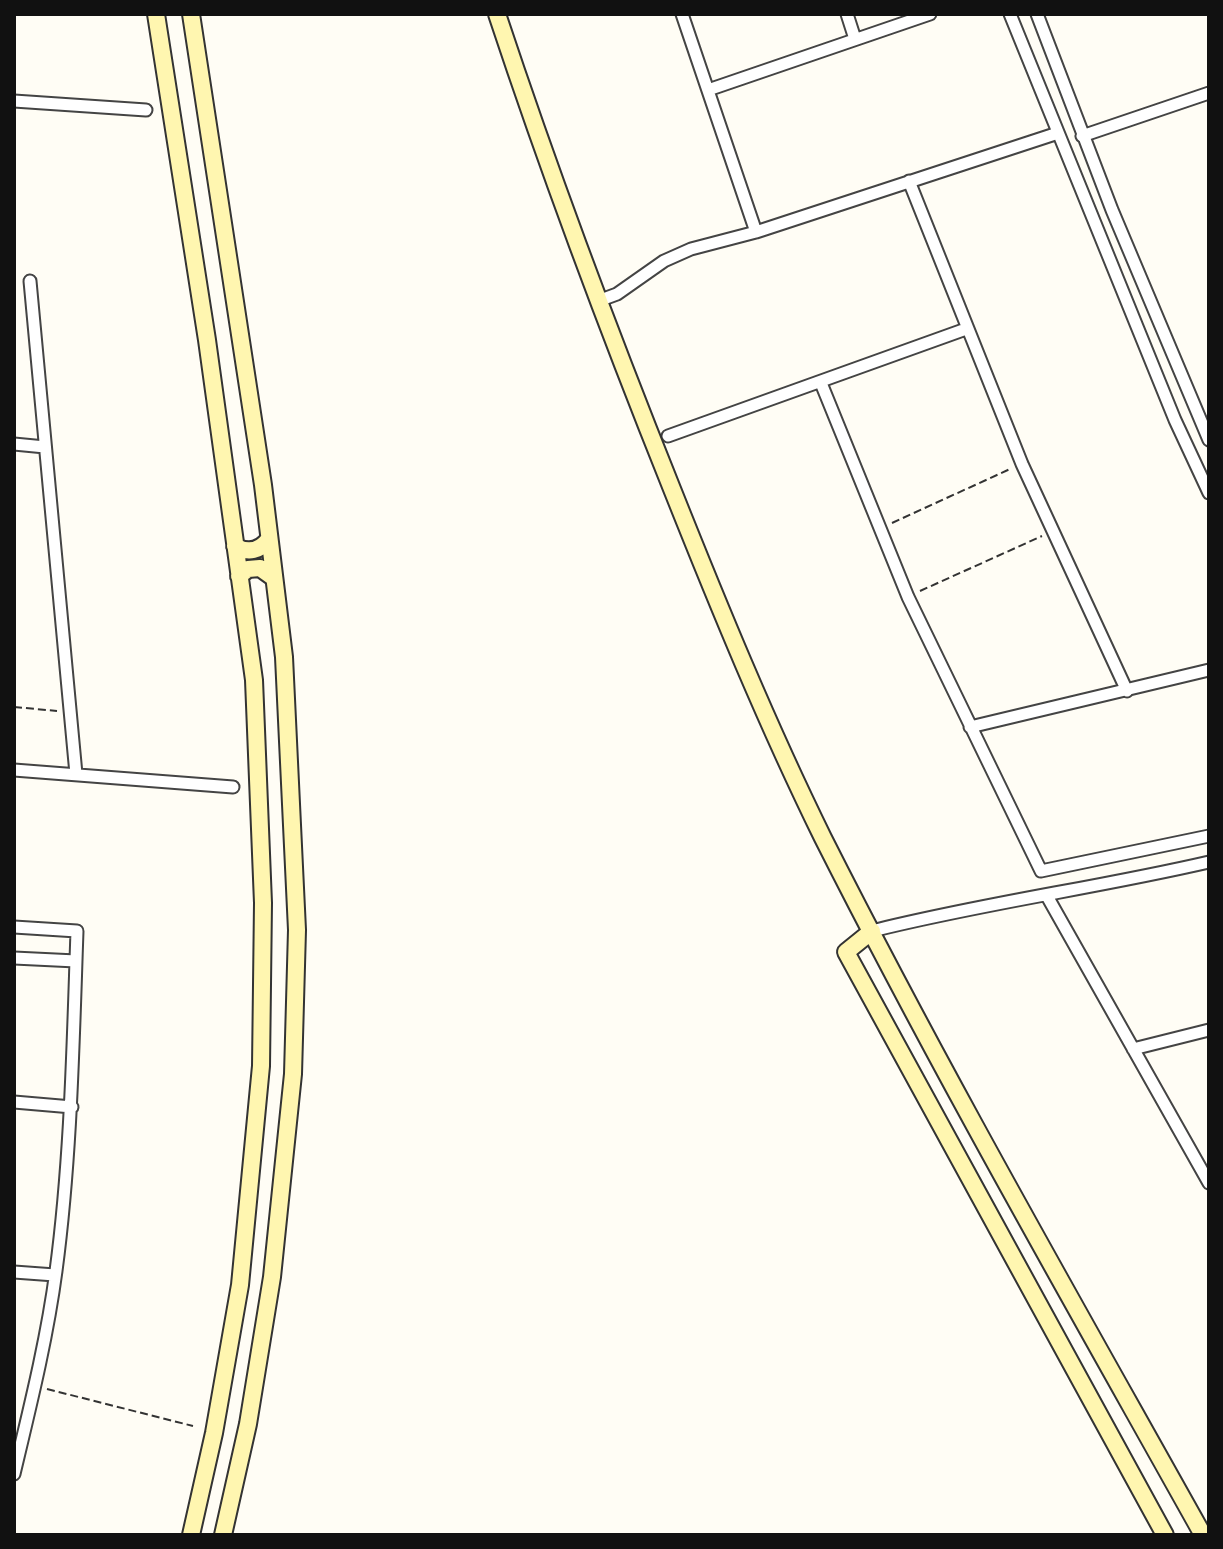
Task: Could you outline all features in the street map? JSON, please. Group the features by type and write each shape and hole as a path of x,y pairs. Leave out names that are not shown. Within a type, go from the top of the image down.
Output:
{"street":[{"path":"156,14 207,340 258,722 263,903 261,1066 240,1285 214,1433 191,1535"},
{"path":"191,14 235,292 284,657 297,963 293,1074 270,1291 248,1424 223,1535"},
{"path":"497,14 598,301 721,614 811,812 951,1082 1203,1535"},
{"path":"682,14 756,232"},
{"path":"847,14 855,39"},
{"path":"708,90 930,14"},
{"path":"1010,14 1175,420 1209,493"},
{"path":"1037,14 1082,136 1209,440"},
{"path":"1082,136 1209,93"},
{"path":"14,101 146,110"},
{"path":"598,301 625,289 677,255 1058,133"},
{"path":"909,181 1022,464 1127,691"},
{"path":"30,281 76,774"},
{"path":"668,436 966,329"},
{"path":"821,383 908,597 1041,871 1209,836"},
{"path":"14,444 45,447"},
{"path":"235,546 254,551 269,539"},
{"path":"239,576 248,569 260,568 274,578"},
{"path":"970,727 1209,670"},
{"path":"14,770 233,787"},
{"path":"1165,1535 846,952 872,931 940,914 1047,896 1209,862"},
{"path":"1047,896 1209,1183"},
{"path":"14,927 77,931 72,1107 55,1275 14,1474"},
{"path":"14,958 76,961"},
{"path":"1133,1049 1209,1030"},
{"path":"14,1102 72,1107"},
{"path":"14,1272 55,1275"}],"path":[{"path":"879,529 1022,464"},
{"path":"908,597 1052,531"},
{"path":"14,707 70,712"},
{"path":"34,1386 193,1426"}]}
